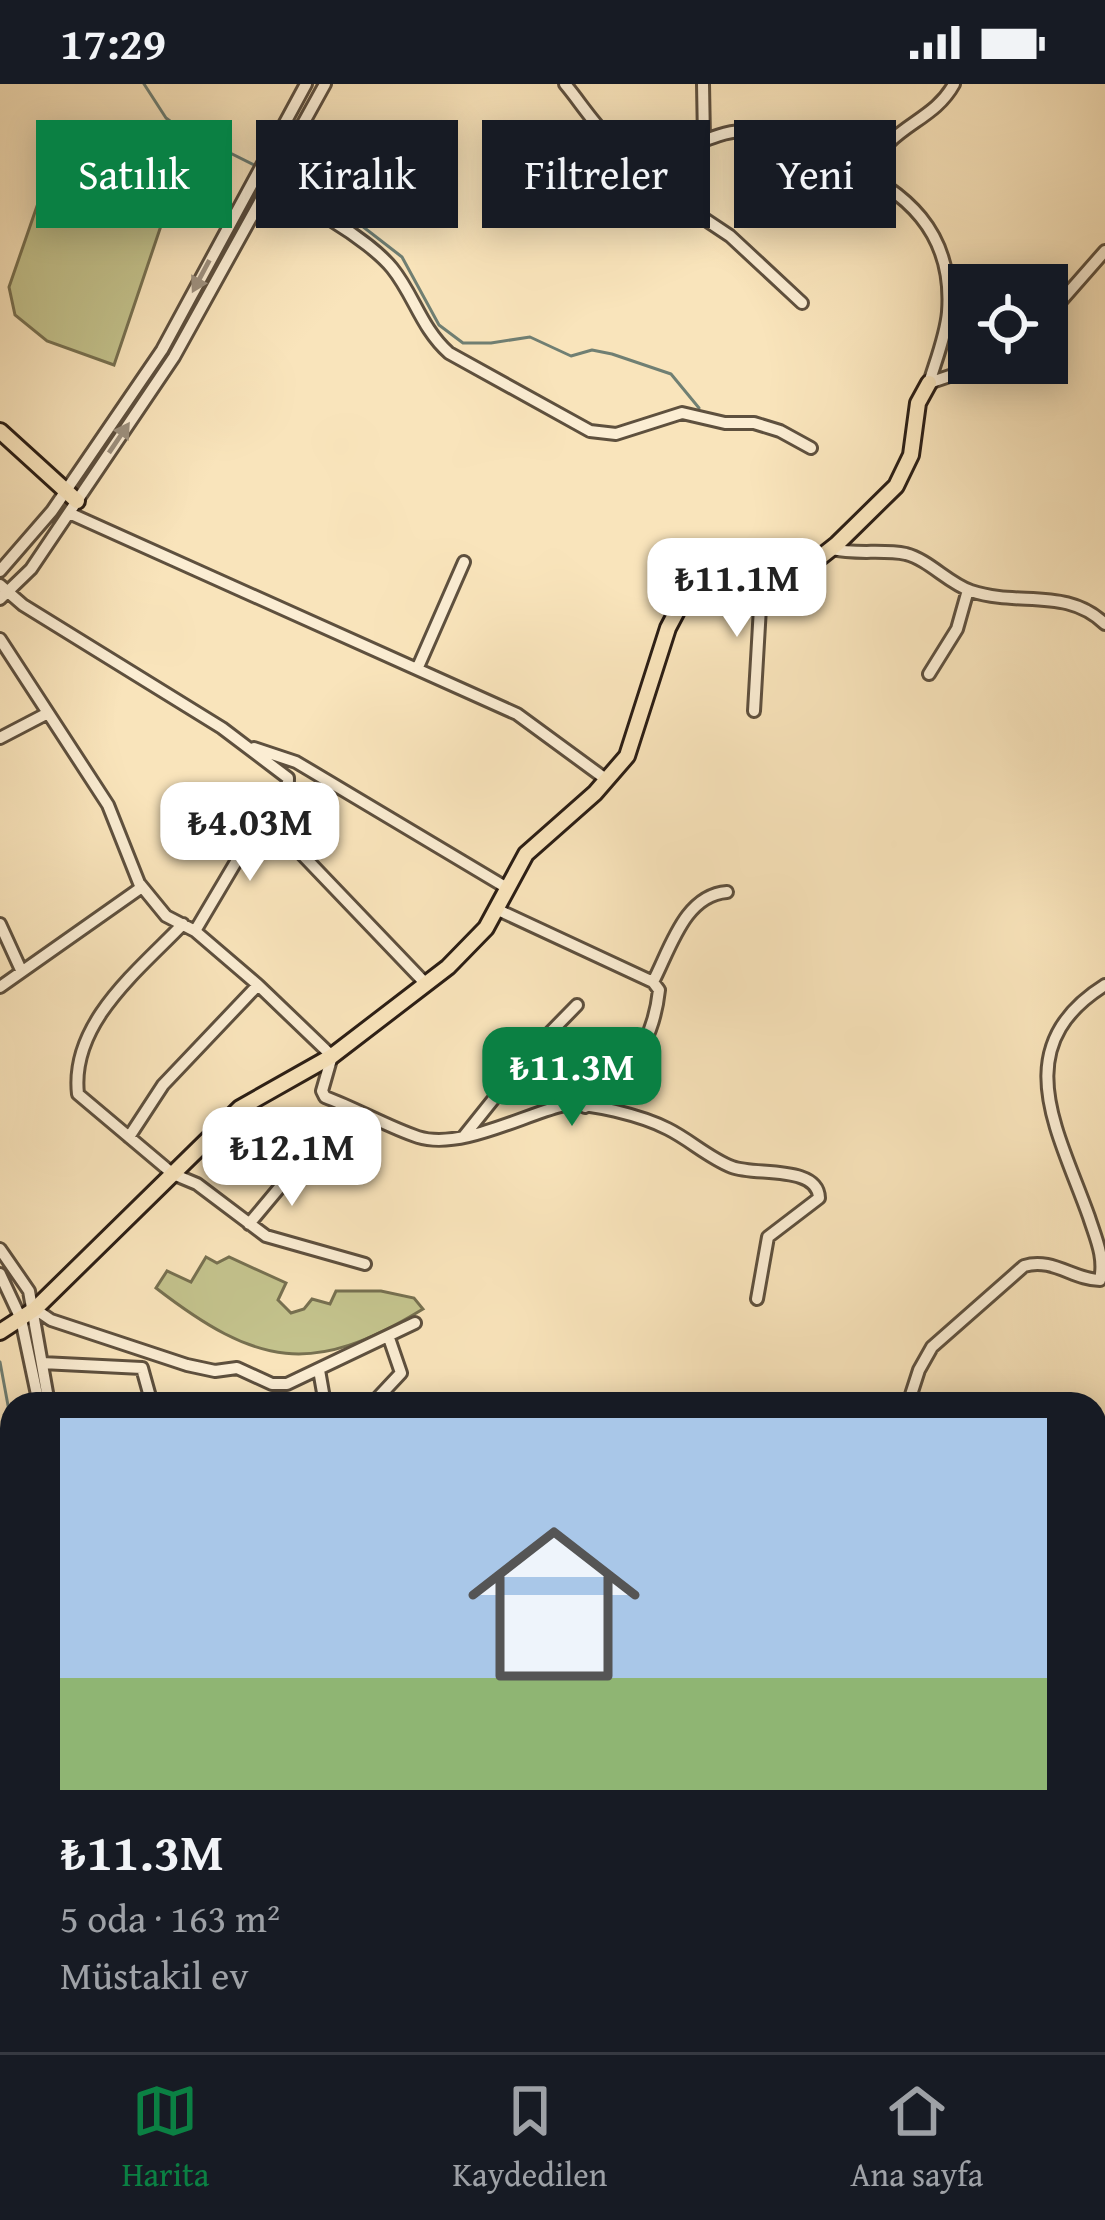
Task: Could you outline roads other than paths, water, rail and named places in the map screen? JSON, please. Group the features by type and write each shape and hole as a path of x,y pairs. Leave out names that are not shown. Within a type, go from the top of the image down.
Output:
{"main road":[{"path":"3,1331 35,1310 240,1108 332,1057 426,984 486,928 526,854 627,756 668,628 687,592 712,580 818,559 831,549 896,486 911,455 918,403 929,383"},
{"path":"0,430 70,502"}],"street":[{"path":"307,84 161,350 31,568 2,592 243,744 288,778 294,847 426,984"},
{"path":"304,120 325,84"},
{"path":"565,84 596,120"},
{"path":"703,84 704,120"},
{"path":"896,134 947,97 954,84"},
{"path":"896,194 935,233 948,311 929,383"},
{"path":"0,571 70,502 174,357 256,205"},
{"path":"710,223 802,303"},
{"path":"341,228 394,269 432,338 449,353 590,430 616,434 682,413 725,423 754,423 812,448"},
{"path":"1068,293 1105,251"},
{"path":"929,383 948,377"},
{"path":"70,502 517,714 607,780"},
{"path":"831,549 856,555 896,552 913,556 968,590 1004,599 1075,602 1105,623"},
{"path":"418,667 464,562"},
{"path":"754,711 762,573"},
{"path":"929,674 957,629 968,590"},
{"path":"0,639 108,805 142,887 166,916 195,931 332,1057 322,1090 325,1097 420,1138 478,1135 565,1105 585,1107 665,1127 732,1167 789,1174 812,1182 819,1189 819,1198 768,1237 757,1299"},
{"path":"0,738 46,714"},
{"path":"243,744 296,762 508,888"},
{"path":"195,931 240,855 288,819"},
{"path":"0,987 142,887"},
{"path":"653,982 695,903 709,893 727,892"},
{"path":"496,909 653,982 659,990 652,1028 626,1071 596,1091 585,1107"},
{"path":"183,923 104,1006 75,1070 78,1094 172,1174 197,1184 266,1236 365,1264"},
{"path":"0,924 21,970"},
{"path":"129,1136 163,1085 258,985"},
{"path":"913,1392 932,1347 1024,1265 1036,1262 1093,1282 1100,1280 1102,1255 1059,1132 1045,1074 1060,1024 1076,1003 1105,985"},
{"path":"464,1136 532,1051 577,1005"},
{"path":"249,1224 300,1163"},
{"path":"0,1250 29,1291 47,1392"},
{"path":"0,1274 20,1319 36,1392"},
{"path":"35,1310 51,1320 187,1366 215,1371 237,1368 272,1384 287,1384 320,1370 415,1323"},
{"path":"387,1392 401,1372 388,1338"},
{"path":"42,1364 142,1368 149,1392"},
{"path":"320,1370 324,1392"}],"waterway":[{"path":"144,84 166,118 178,127 256,166"},
{"path":"365,228 402,257 439,325 463,343 530,337 571,356 592,350 612,354 671,374 699,408"},
{"path":"0,1362 6,1392"}]}
